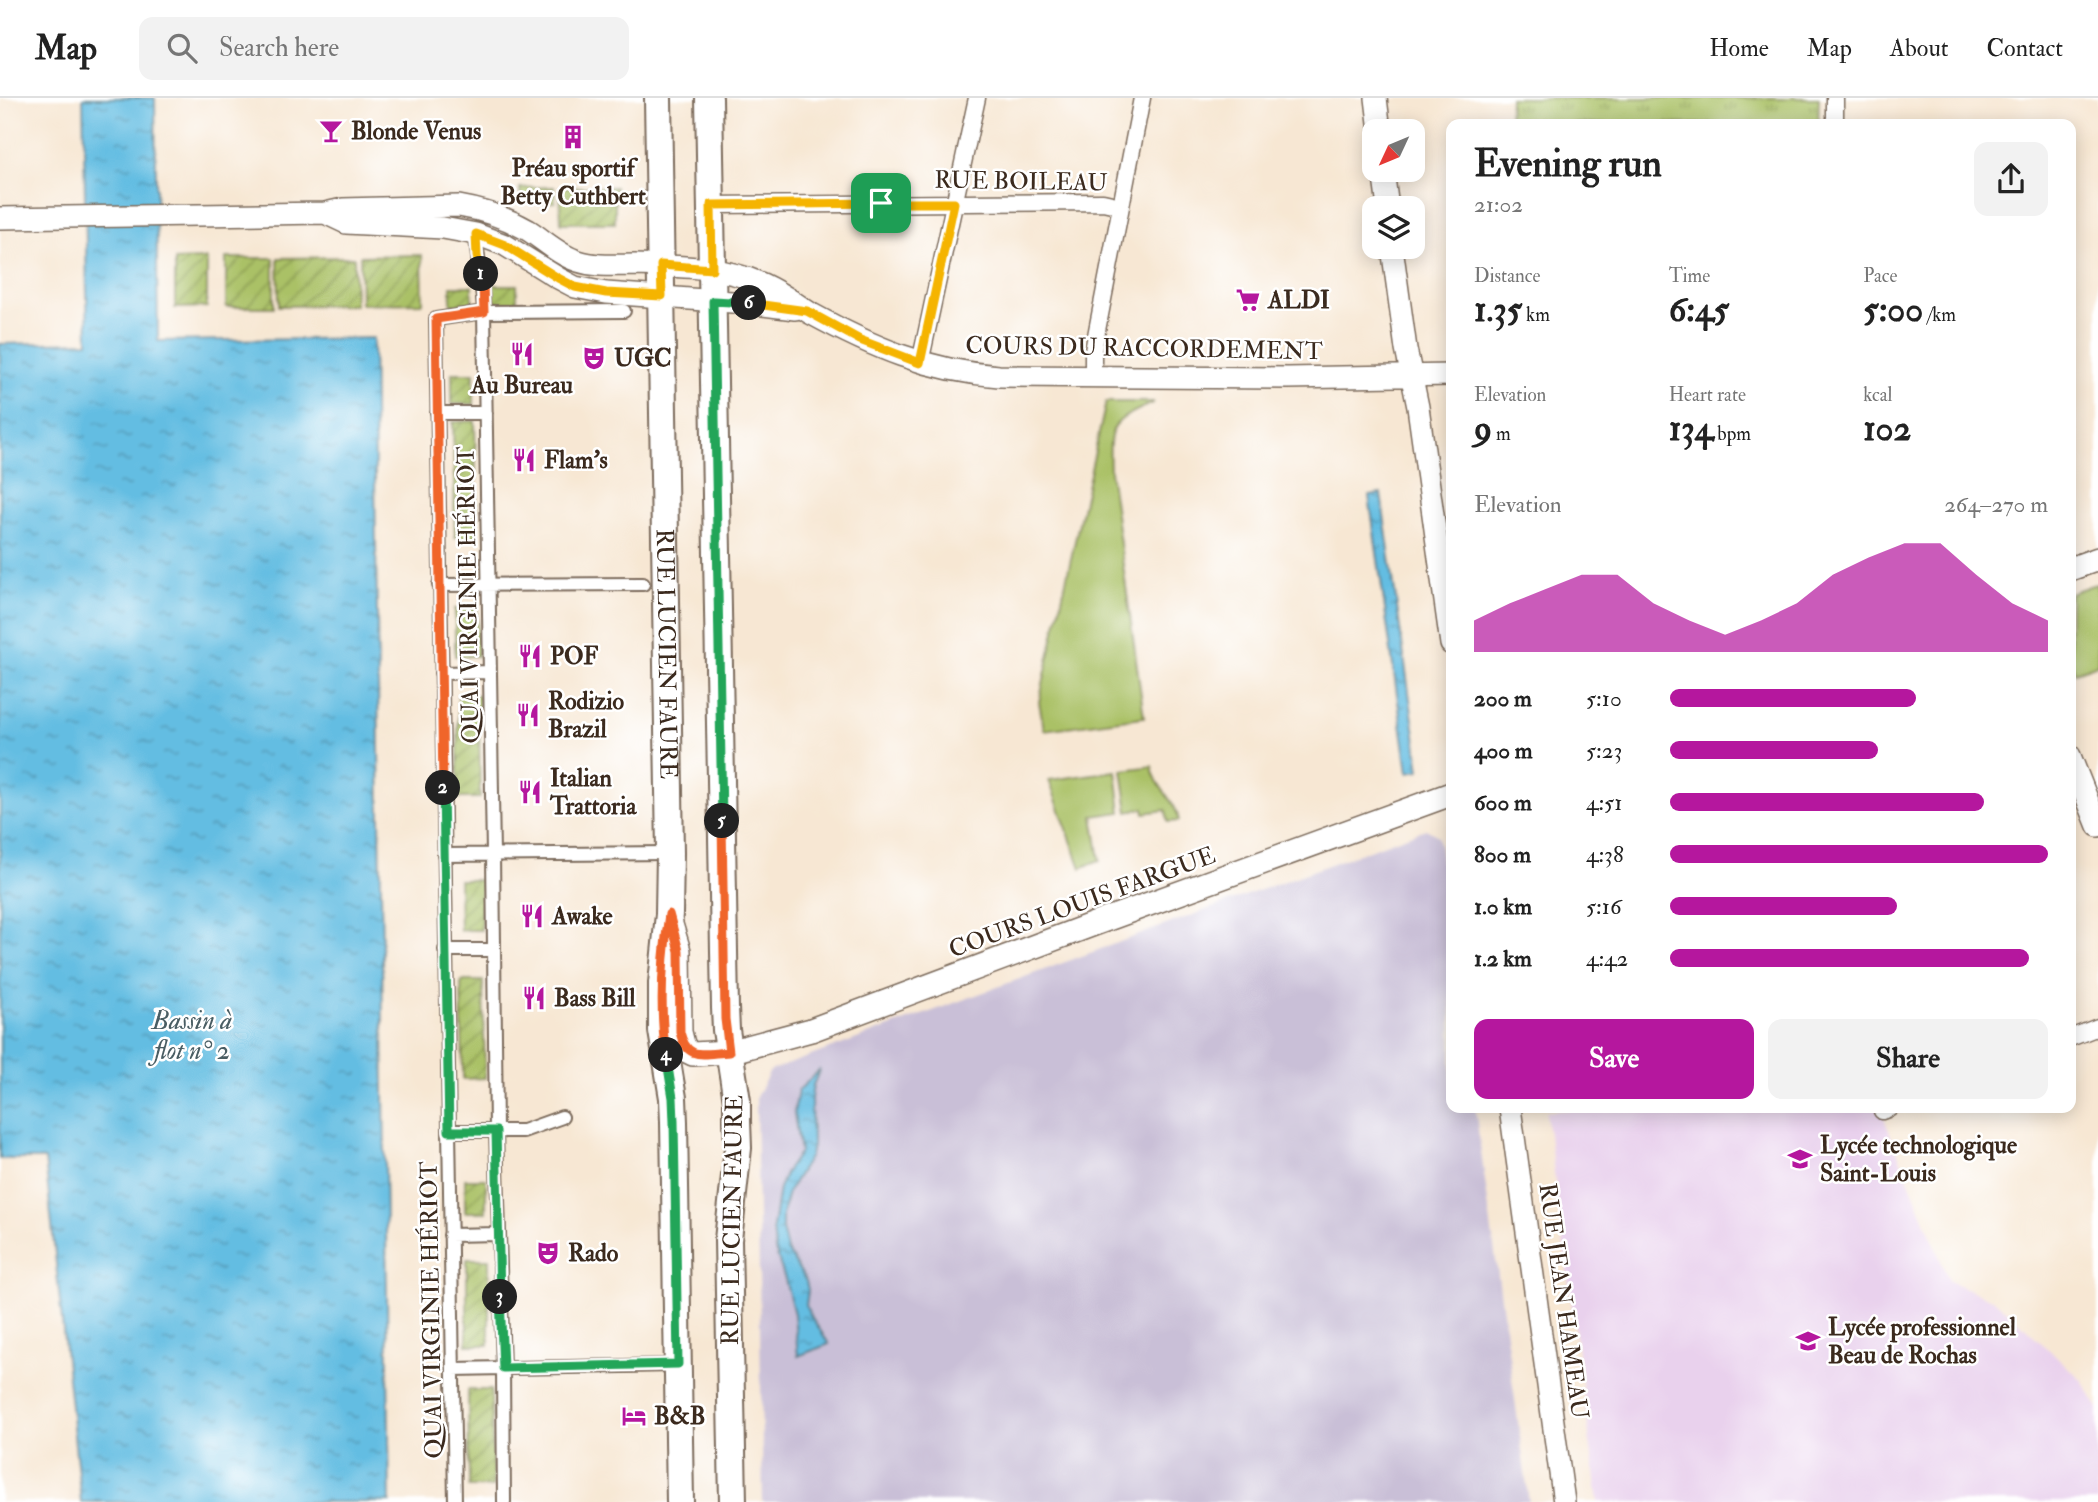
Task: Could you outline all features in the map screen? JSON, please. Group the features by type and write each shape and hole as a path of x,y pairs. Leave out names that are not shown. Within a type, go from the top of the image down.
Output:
{"main road":[{"name":"RUE LUCIEN FAURE","path":"658,98 670,853 669,914 662,972 662,1031 673,1098 674,1122 680,1502"},
{"name":"RUE LUCIEN FAURE","path":"709,98 725,995 726,1030 737,1101 738,1148 728,1240 733,1502"},
{"path":"2076,567 2098,559"},
{"name":"COURS LOUIS FARGUE","path":"669,914 679,951 680,1032 683,1044 687,1051 693,1054 729,1052 811,1030 1446,796"}],"street":[{"path":"920,363 977,98"},
{"path":"1093,377 1093,351 1142,98"},
{"path":"1376,98 1379,119"},
{"path":"1835,98 1835,119"},
{"name":"RUE BOILEAU","path":"711,205 1103,202 1121,206"},
{"name":"COURS DU RACCORDEMENT","path":"326,213 343,209 459,206 475,208 529,230 576,261 600,265 661,265 712,269 762,284 860,340 920,363 979,374 1289,378 1446,375"},
{"name":"COURS DU RACCORDEMENT","path":"326,213 346,223 443,228 476,234 505,245 575,287 606,293 769,305 807,311"},
{"path":"0,218 326,213"},
{"name":"QUAI VIRGINIE HÉRIOT","path":"476,234 484,312 504,1502"},
{"path":"1394,259 1406,349 1420,420 1446,608"},
{"path":"484,312 624,310"},
{"name":"QUAI VIRGINIE HÉRIOT","path":"455,1502 436,319 484,312"},
{"path":"437,413 486,413"},
{"path":"439,585 643,584"},
{"path":"441,673 490,672"},
{"path":"2076,771 2098,826"},
{"path":"444,855 670,853"},
{"path":"446,950 494,950"},
{"path":"2076,1036 2098,1027"},
{"name":"RUE JEAN HAMEAU","path":"1511,1113 1564,1502"},
{"path":"449,1131 523,1131 562,1117"},
{"path":"450,1235 498,1234"},
{"path":"453,1369 678,1364"}],"shaded area":[{"path":"1426,829 1438,836 1446,893 1446,1113 1476,1113 1529,1502 763,1502 756,1097 770,1071"},
{"name":"Lycée professionnel Beau de Rochas","path":"1546,1113 1882,1113 1949,1281 1996,1301 2082,1380 2098,1409 2098,1502 1598,1502"}],"green space":[{"path":"1510,98 1819,98 1818,119 1509,119"},
{"path":"554,187 555,202 521,203 520,188"},
{"path":"560,187 615,187 615,223 561,223"},
{"path":"422,255 423,303 361,304 360,256"},
{"path":"354,257 355,305 279,306 278,258"},
{"path":"226,258 274,258 274,307 226,307"},
{"path":"207,259 207,307 175,308 175,260"},
{"path":"490,285 517,285 517,303 491,303"},
{"path":"451,286 472,286 472,304 451,304"},
{"path":"452,373 474,373 474,404 452,404"},
{"path":"1106,402 1154,402 1121,420 1115,426 1110,442 1110,471 1144,717 1044,730 1039,702"},
{"path":"475,421 477,537 455,537 453,422"},
{"path":"2098,583 2098,664 2076,672 2076,591"},
{"path":"455,609 477,609 478,656 455,656"},
{"path":"458,695 479,695 480,798 458,798"},
{"path":"1152,766 1157,781 1174,806 1179,821 1168,822 1166,810 1145,813 1144,808 1128,812 1122,770"},
{"path":"1116,771 1121,812 1093,816 1100,860 1081,868 1049,780"},
{"path":"459,880 481,880 481,930 460,930"},
{"path":"461,981 483,981 485,1078 463,1079"},
{"path":"465,1179 486,1179 486,1212 465,1212"},
{"path":"467,1259 489,1259 489,1345 467,1345"},
{"path":"468,1390 491,1390 493,1487 469,1487"}],"water":[{"name":"Bassin à flot n° 2","path":"83,98 155,98 158,341 373,338 390,1502 81,1502 45,1159 0,1159 0,344 88,342"},
{"path":"1381,494 1420,770 1408,772 1369,496"},
{"path":"820,1069 811,1098 810,1156 788,1192 782,1215 782,1229 787,1250 806,1281 806,1305 809,1313 829,1344 798,1356 794,1314 775,1250 773,1227 779,1188 800,1152 794,1113 798,1091"}],"place":[{"name":"Blonde Venus","path":"331,131"},
{"name":"Préau sportif Betty Cuthbert","path":"573,137"},
{"name":"ALDI","path":"1248,300"},
{"name":"Au Bureau","path":"522,354"},
{"name":"UGC","path":"594,358"},
{"name":"Flam's","path":"524,460"},
{"name":"POF","path":"530,656"},
{"name":"Rodizio Brazil","path":"528,715"},
{"name":"Italian Trattoria","path":"530,792"},
{"name":"Awake","path":"532,916"},
{"name":"Bass Bill","path":"534,998"},
{"name":"Lycée technologique Saint-Louis","path":"1800,1159"},
{"name":"Rado","path":"548,1253"},
{"name":"Lycée professionnel Beau de Rochas","path":"1808,1341"},
{"name":"B&B","path":"634,1416"}],"route":[{"path":"881,203 954,203 920,363 860,340 807,311 713,301 725,1008 729,1052 693,1054 687,1051 683,1044 680,1032 679,951 669,914 662,983 662,1031 673,1098 678,1364 503,1368 496,1131 449,1131 436,319 484,312 476,234 505,245 575,287 606,293 662,296 661,265 712,269 711,205 881,203"}]}
